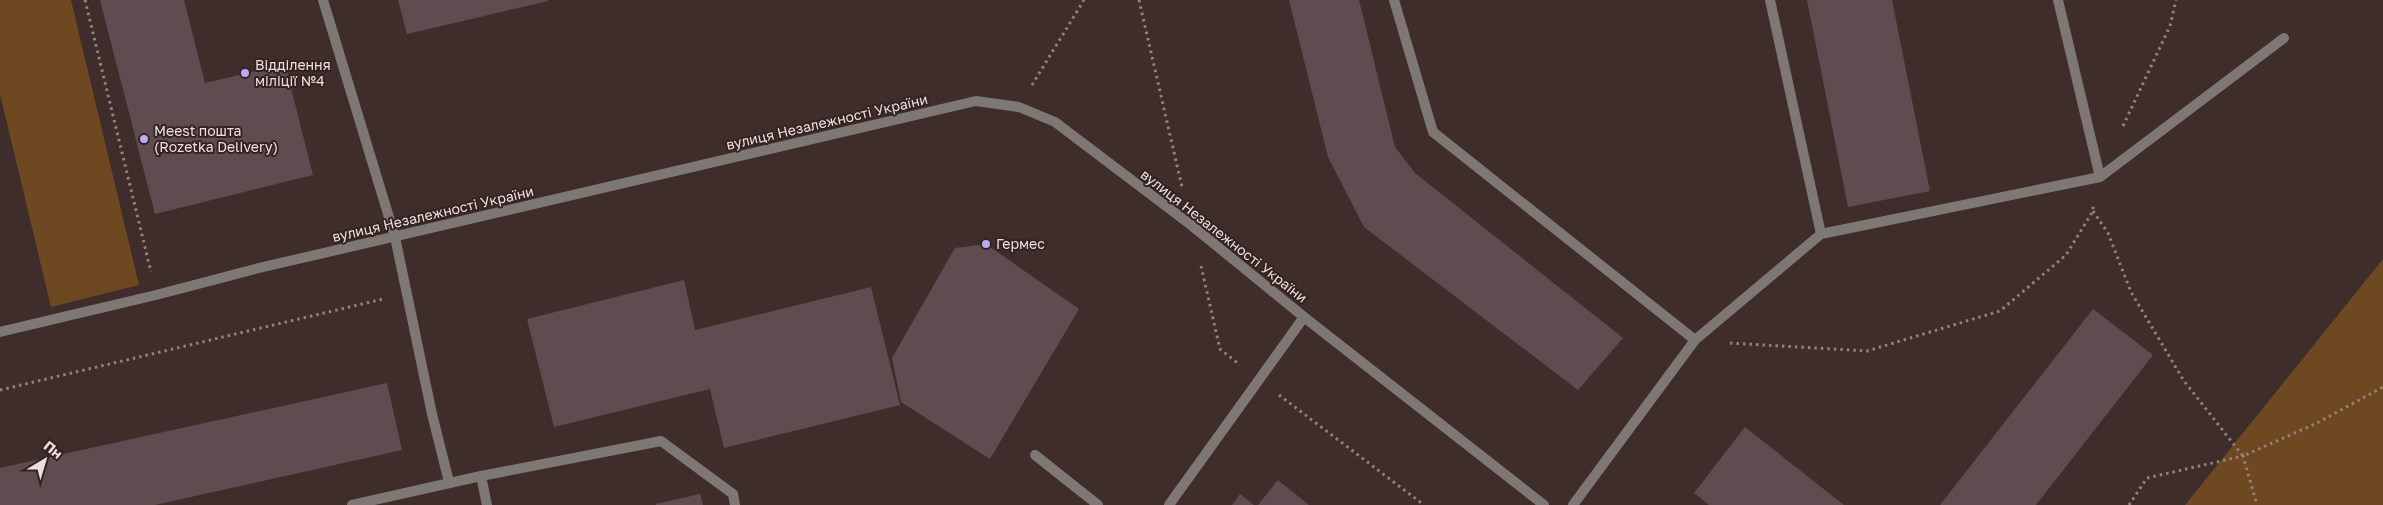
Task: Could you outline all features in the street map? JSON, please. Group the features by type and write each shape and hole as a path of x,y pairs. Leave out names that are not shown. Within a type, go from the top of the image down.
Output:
{"street":[{"path":"323,0 395,237 449,482"},
{"path":"1394,0 1433,132 1695,340"},
{"path":"1770,0 1821,234"},
{"path":"2058,0 2100,178"},
{"path":"1573,505 1695,340 1821,234 2100,178 2284,38"},
{"name":"вулиця Незалежності України","path":"0,332 255,269 976,101 1018,107 1055,122 1191,224 1304,317 1544,505"},
{"path":"1169,505 1304,317"},
{"path":"352,505 449,482 661,441 733,494 735,505"},
{"path":"1035,455 1098,505"},
{"path":"481,476 488,505"}],"path":[{"path":"85,0 156,295"},
{"path":"1018,107 1084,0"},
{"path":"2120,133 2170,26 2176,0"},
{"path":"1695,340 1866,351 2000,311 2066,255 2092,211 2095,189 2100,178"},
{"path":"2092,211 2108,233 2131,292 2184,381 2243,456 2257,505"},
{"path":"0,390 406,293"},
{"path":"2130,505 2147,478 2243,456 2317,423 2383,387"}],"shaded area":[{"path":"0,0 71,0 139,285 51,307 0,94"},
{"path":"2383,259 2383,505 2185,505"}],"building":[{"path":"100,0 184,0 205,83 285,64 313,175 155,214"},
{"path":"398,0 548,0 548,1 407,34"},
{"path":"1289,0 1359,0 1395,147 1415,173 1623,338 1578,390 1364,227 1328,157"},
{"path":"1807,0 1892,0 1930,191 1848,207"},
{"path":"986,244 1079,309 990,459 901,402 892,358 955,248"},
{"path":"684,280 695,330 871,287 900,405 724,448 710,389 554,427 527,319"},
{"path":"2093,309 2153,355 2036,505 1940,505"},
{"path":"387,383 402,450 155,505 0,505 0,468"},
{"path":"1745,427 1844,505 1709,505 1694,493"},
{"path":"1278,480 1309,505 1258,505"},
{"path":"700,494 703,505 656,505 656,504"},
{"path":"1240,494 1254,505 1232,505"}],"place":[{"name":"Відділення міліції №4","path":"245,73"},
{"name":"Meest пошта (Rozetka Delivery)","path":"144,139"},
{"name":"Гермес","path":"986,244"}]}
